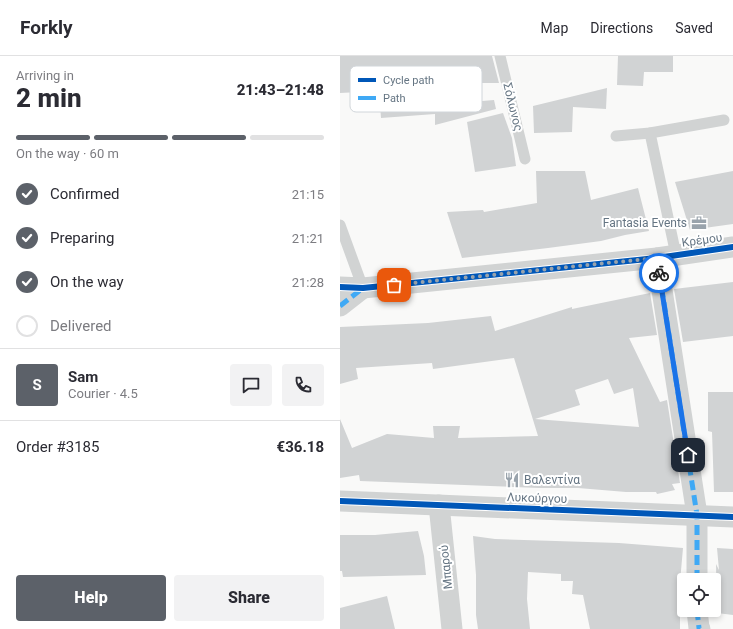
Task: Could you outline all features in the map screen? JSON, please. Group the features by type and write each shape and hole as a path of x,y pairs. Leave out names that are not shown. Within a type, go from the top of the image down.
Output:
{"street":[{"name":"Κρέμου","path":"340,287 363,288 666,256 733,246"},
{"path":"666,256 697,515 697,573"},
{"path":"340,306 363,288"},
{"name":"Λυκούργου","path":"340,501 733,517"},
{"name":"Μπαρού","path":"439,505 452,629"},
{"path":"697,617 700,629"}],"lane":[{"name":"Σόλωνος","path":"500,56 525,159"},
{"path":"616,136 650,133 724,120"},
{"path":"650,133 666,256"},
{"path":"340,225 363,288"}],"building":[{"path":"340,56 492,56 499,83 482,83 482,66 350,66 350,92 340,93"},
{"path":"618,56 673,56 673,72 644,72 643,86 617,85"},
{"path":"607,88 606,109 573,107 572,132 534,133 533,106"},
{"path":"494,100 496,109 435,125 435,114 381,118 381,112 482,112 482,101"},
{"path":"503,113 512,138 516,166 475,172 467,122"},
{"path":"536,171 585,171 591,200 638,188 649,231 601,241 462,258 447,212 483,210 484,212 537,203"},
{"path":"733,171 733,224 690,230 675,182"},
{"path":"733,282 733,336 683,342 674,289"},
{"path":"650,293 657,335 629,338 660,402 667,400 680,483 672,484 675,490 657,494 656,492 626,492 578,488 539,488 360,481 359,475 340,478 340,419 352,448 387,434 434,438 433,426 460,426 458,438 538,436 514,358 433,369 432,363 356,368 358,379 340,384 340,327 428,323 491,316 495,331 572,307 572,309","holes":["608,379 614,394 633,388 639,427 535,419 580,405 575,390"]},
{"path":"708,392 733,392 733,492 714,492 712,432 708,431"},
{"path":"418,531 424,556 426,575 343,577 342,571 340,571 340,535 375,535"},
{"path":"473,536 495,539 619,543 683,548 681,573 677,573 677,617 680,617 680,629 590,629 583,595 572,594 573,581 561,581 561,574 528,572 527,599 530,629 478,629 476,615 476,575"},
{"path":"717,548 733,549 733,615 721,614 721,573 716,573 716,564 719,570"},
{"path":"387,596 395,629 340,629 340,608"}],"marked path":[{"path":"657,258 697,515 697,573"},
{"path":"340,306 363,288"},
{"path":"698,617 700,629"}],"cycle path":[{"path":"340,287 363,288 657,258 733,247"},
{"path":"340,501 733,517"}],"way so far":[{"path":"394,285 656,258 659,273"}],"place":[{"name":"Fantasia Events","path":"699,223"},
{"name":"Βαλεντίνα","path":"512,480"}],"route":[{"path":"659,273 688,455"}]}
